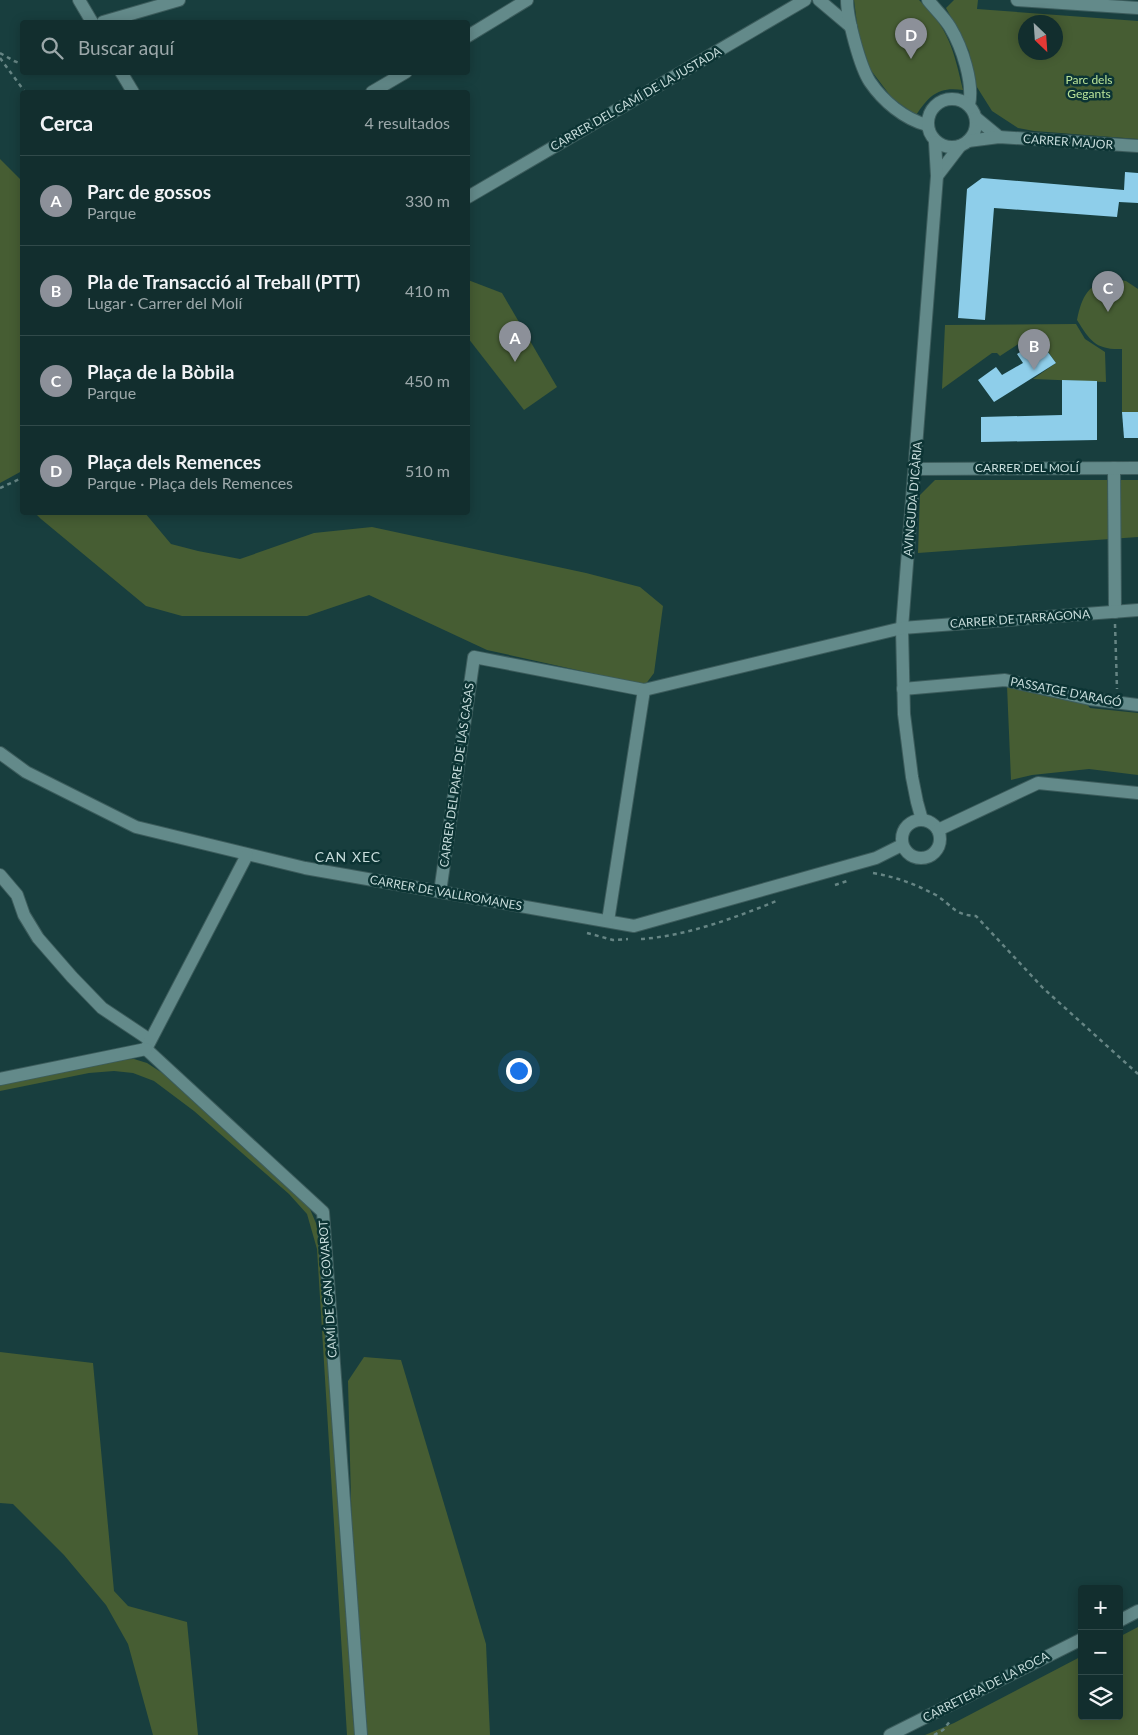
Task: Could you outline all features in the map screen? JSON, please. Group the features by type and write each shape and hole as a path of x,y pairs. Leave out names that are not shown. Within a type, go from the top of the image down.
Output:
{"street":[{"path":"79,0 91,20"},
{"path":"110,20 180,0"},
{"path":"470,35 527,0"},
{"name":"CARRER DEL CAMÍ DE LA JUSTADA","path":"470,196 805,0"},
{"path":"819,0 851,27"},
{"path":"847,0 851,27 869,81 886,101 901,114 927,125"},
{"path":"928,0 950,28 957,43 969,76 971,88 969,106"},
{"path":"1017,0 1138,8"},
{"path":"123,75 132,90"},
{"path":"375,90 401,75"},
{"path":"964,144 946,147 935,142 931,137 927,125 930,111 946,99 958,99 969,106 976,118 999,137"},
{"path":"938,176 976,128 976,118"},
{"name":"CARRER MAJOR","path":"964,144 999,137 1138,146"},
{"name":"AVINGUDA D'ICÀRIA","path":"922,820 912,777 904,714 902,628 938,176 935,142"},
{"path":"1114,468 1115,612"},
{"name":"CARRER DEL MOLÍ","path":"915,469 1138,468"},
{"name":"CARRER DE TARRAGONA","path":"644,690 902,628 1138,610"},
{"name":"CARRER DEL PARE DE LAS CASAS","path":"440,892 474,657 644,690"},
{"name":"PASSATGE D'ARAGÓ","path":"903,689 1006,680 1090,699 1138,706"},
{"path":"608,922 644,690"},
{"name":"CARRER DE VALLROMANES","path":"0,753 26,772 136,827 305,868 634,926 876,858 902,845"},
{"path":"938,830 1038,783 1138,793"},
{"path":"928,821 938,830 940,842 934,853 928,857 916,858 910,855 902,845 902,832 910,822 928,821"},
{"path":"0,1079 148,1044 247,855"},
{"name":"CAMÍ DE CAN COVAROT","path":"0,875 16,895 24,915 38,938 78,984 102,1008 148,1044 323,1212 361,1735"},
{"path":"1123,1619 1138,1611"},
{"name":"CARRETERA DE LA ROCA","path":"890,1735 1078,1641"}],"path":[{"path":"0,54 20,64"},
{"path":"0,58 24,90"},
{"path":"0,488 20,479"},
{"path":"1115,612 1117,703"},
{"path":"871,872 899,878 936,896 963,916 976,916 1043,988 1138,1074"},
{"path":"832,885 849,881"},
{"path":"638,939 656,938 703,926 779,900"},
{"path":"581,931 613,940 630,939"}],"green space":[{"path":"854,0 919,0 944,30 957,63 963,90 947,90 935,94 916,115 892,98 870,69 858,32"},
{"name":"Parc dels Gegants","path":"954,0 978,0 977,9 1058,15 1018,15 1018,60 1063,60 1063,15 1138,21 1138,139 1034,131 1018,128 992,111 975,84 969,51 946,8"},
{"path":"0,159 20,179 20,472 0,483"},
{"path":"1114,279 1126,281 1138,289 1138,412 1122,412 1122,349 1106,348 1095,343 1086,334 1077,320 1081,304 1092,287"},
{"path":"470,281 502,293 557,387 524,410 470,341"},
{"path":"1076,324 1085,339 1105,352 1106,382 1033,379 1056,363 1035,333 1000,356 997,353 992,353 942,389 945,325"},
{"path":"935,480 1138,480 1138,537 918,553 920,495"},
{"path":"37,515 147,515 171,544 240,559 314,533 372,527 586,573 640,587 663,606 654,673 645,685 487,650 369,595 307,616 182,616 146,606"},
{"path":"1007,686 1082,698 1090,708 1138,713 1138,775 1089,769 1032,775 1011,780"},
{"path":"134,1059 147,1063 173,1080 307,1202 321,1235 332,1365 355,1735 347,1735 317,1249 307,1214 289,1194 194,1111 154,1081 133,1073 114,1071 89,1073 0,1091 0,1084 109,1060"},
{"path":"0,1352 93,1363 114,1591 128,1606 187,1622 198,1735 153,1735 128,1644 106,1605 64,1555 13,1504 0,1503"},
{"path":"364,1357 401,1360 486,1644 490,1735 357,1735 348,1381"},
{"path":"1138,1627 1138,1735 925,1735 954,1723 1078,1658 1078,1720 1123,1720 1123,1635"}],"building":[{"path":"1125,172 1138,173 1138,203 1119,202 1117,217 994,208 985,320 958,318 967,189 982,178 1124,190"},
{"path":"1039,340 1056,363 994,402 978,380 996,367 1002,375 1023,363 1017,354"},
{"path":"1062,380 1097,381 1097,440 981,442 981,417 1062,415"},
{"path":"1122,412 1138,412 1138,438 1124,438"}],"place":[{"name":"Plaça dels Remences","path":"911,59"},
{"name":"Plaça de la Bòbila","path":"1108,312"},
{"name":"Parc de gossos","path":"515,362"},
{"name":"Pla de Transacció al Treball (PTT)","path":"1034,370"}],"district":[{"name":"CAN XEC","path":"348,857"}]}
